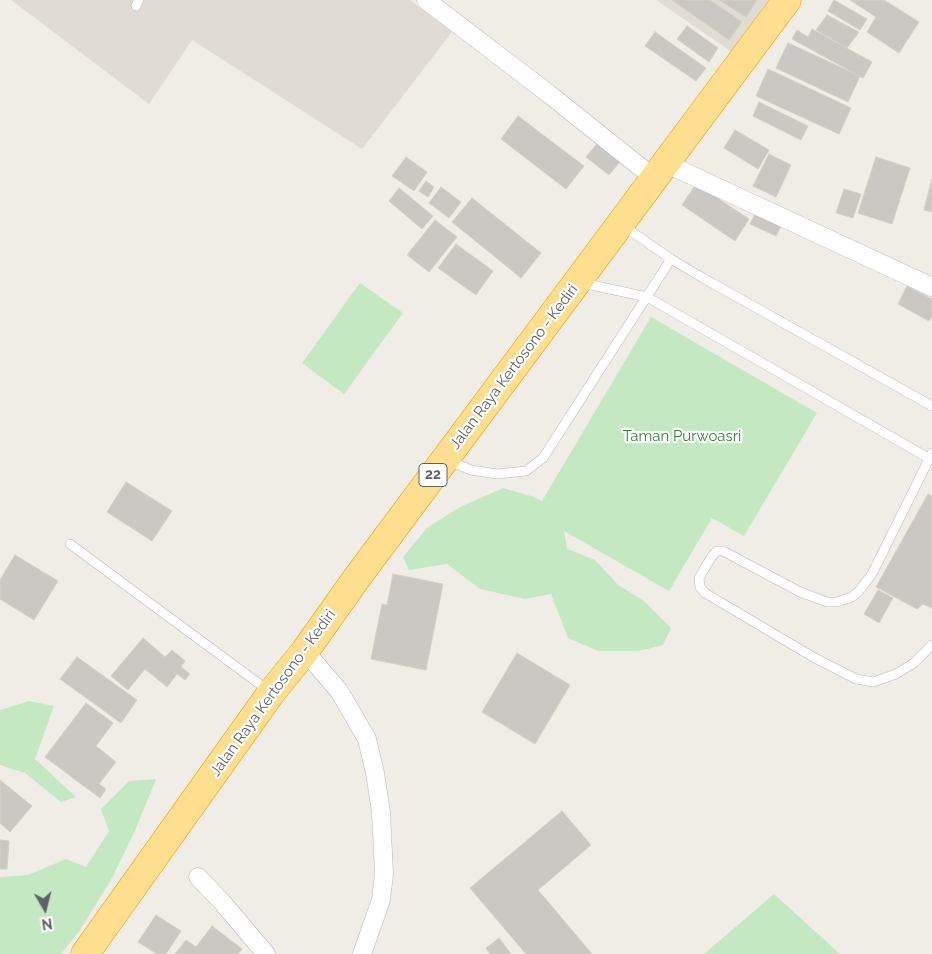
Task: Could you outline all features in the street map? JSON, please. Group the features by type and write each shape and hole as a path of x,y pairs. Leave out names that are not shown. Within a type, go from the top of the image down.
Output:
{"highway":[{"name":"Jalan Raya Kertosono - Kediri","path":"84,954 356,579 787,0"}],"street":[{"path":"426,0 549,94 660,171 932,287"},
{"path":"305,651 339,691 367,739 375,773 381,812 384,874 381,900 362,954"},
{"path":"198,877 266,954"}],"lane":[{"path":"621,224 671,259 932,406"},
{"path":"445,459 471,470 497,474 526,471 543,458 671,259"},
{"path":"577,282 647,297 931,457 872,574 859,592 852,597 837,602 827,602 809,595 723,551 718,551 712,556 699,578 700,588 705,593 813,657 856,679 873,682 896,674 914,663 932,645"},
{"path":"70,544 272,693"}],"shaded area":[{"path":"11,0 410,0 452,32 362,149 192,40 149,104"},
{"path":"656,0 768,0 732,52"}],"green space":[{"path":"360,283 403,313 344,394 302,363"},
{"name":"Taman Purwoasri","path":"651,317 817,413 744,536 712,518 669,591 564,531 567,549 595,560 618,585 644,601 671,628 663,645 639,651 598,651 568,638 551,594 525,599 480,589 447,564 409,570 403,557 427,528 460,507 503,488 542,501"},
{"path":"29,701 54,706 35,759 76,797 61,802 25,773 0,765 0,710"},
{"path":"156,779 134,833 112,878 80,930 61,954 0,954 0,877 28,875 66,859 86,867 109,831 101,809 129,781"},
{"path":"774,894 840,954 704,954"}],"building":[{"path":"672,0 710,0 742,22 729,40"},
{"path":"719,0 757,0 746,17"},
{"path":"834,0 867,19 860,30 828,11"},
{"path":"850,0 884,0 919,22 899,53 867,32 876,17"},
{"path":"827,15 859,32 847,48 816,30"},
{"path":"687,26 718,48 709,62 677,39"},
{"path":"812,29 872,62 863,78 792,39 797,30 808,37"},
{"path":"655,32 706,68 696,81 645,46"},
{"path":"788,43 860,76 848,102 776,68"},
{"path":"768,69 851,108 839,134 756,96"},
{"path":"759,102 808,126 801,140 753,116"},
{"path":"518,116 584,166 566,189 501,139"},
{"path":"735,130 769,150 758,169 724,148"},
{"path":"600,140 623,158 609,175 586,157"},
{"path":"769,154 791,165 776,197 753,186"},
{"path":"406,157 427,172 414,191 392,176"},
{"path":"876,157 910,168 892,224 858,213"},
{"path":"932,179 932,212 924,210"},
{"path":"426,181 434,187 428,197 419,191"},
{"path":"696,184 749,219 735,241 682,205"},
{"path":"441,187 461,202 449,218 429,203"},
{"path":"399,188 433,216 422,229 389,201"},
{"path":"844,189 861,194 853,218 836,213"},
{"path":"472,198 541,253 521,278 452,222"},
{"path":"755,214 781,226 776,236 750,224"},
{"path":"435,220 457,237 429,272 407,255"},
{"path":"456,244 493,271 476,295 438,268"},
{"path":"907,286 932,299 932,316 929,321 898,304"},
{"path":"126,482 172,511 152,541 107,512"},
{"path":"928,494 932,496 932,608 923,604 917,609 876,587"},
{"path":"15,555 58,581 34,620 0,599 0,580"},
{"path":"393,574 443,584 426,670 371,659 382,604 387,605"},
{"path":"878,590 893,598 879,623 864,614"},
{"path":"143,638 165,657 172,650 185,661 181,667 190,674 185,680 177,674 167,687 145,669 128,690 111,676"},
{"path":"517,653 570,685 535,744 482,712"},
{"path":"77,657 137,700 121,723 60,679"},
{"path":"86,703 113,723 96,746 116,762 99,784 106,789 100,798 45,757"},
{"path":"0,780 32,806 10,832 0,823"},
{"path":"562,811 591,845 538,890 592,954 526,954 470,888"},
{"path":"0,840 9,841 7,869 0,869"},
{"path":"156,915 181,931 166,954 157,954 138,942"},
{"path":"212,926 242,949 238,954 175,954 186,940 196,947"},
{"path":"499,938 511,954 490,954 486,948"}]}
